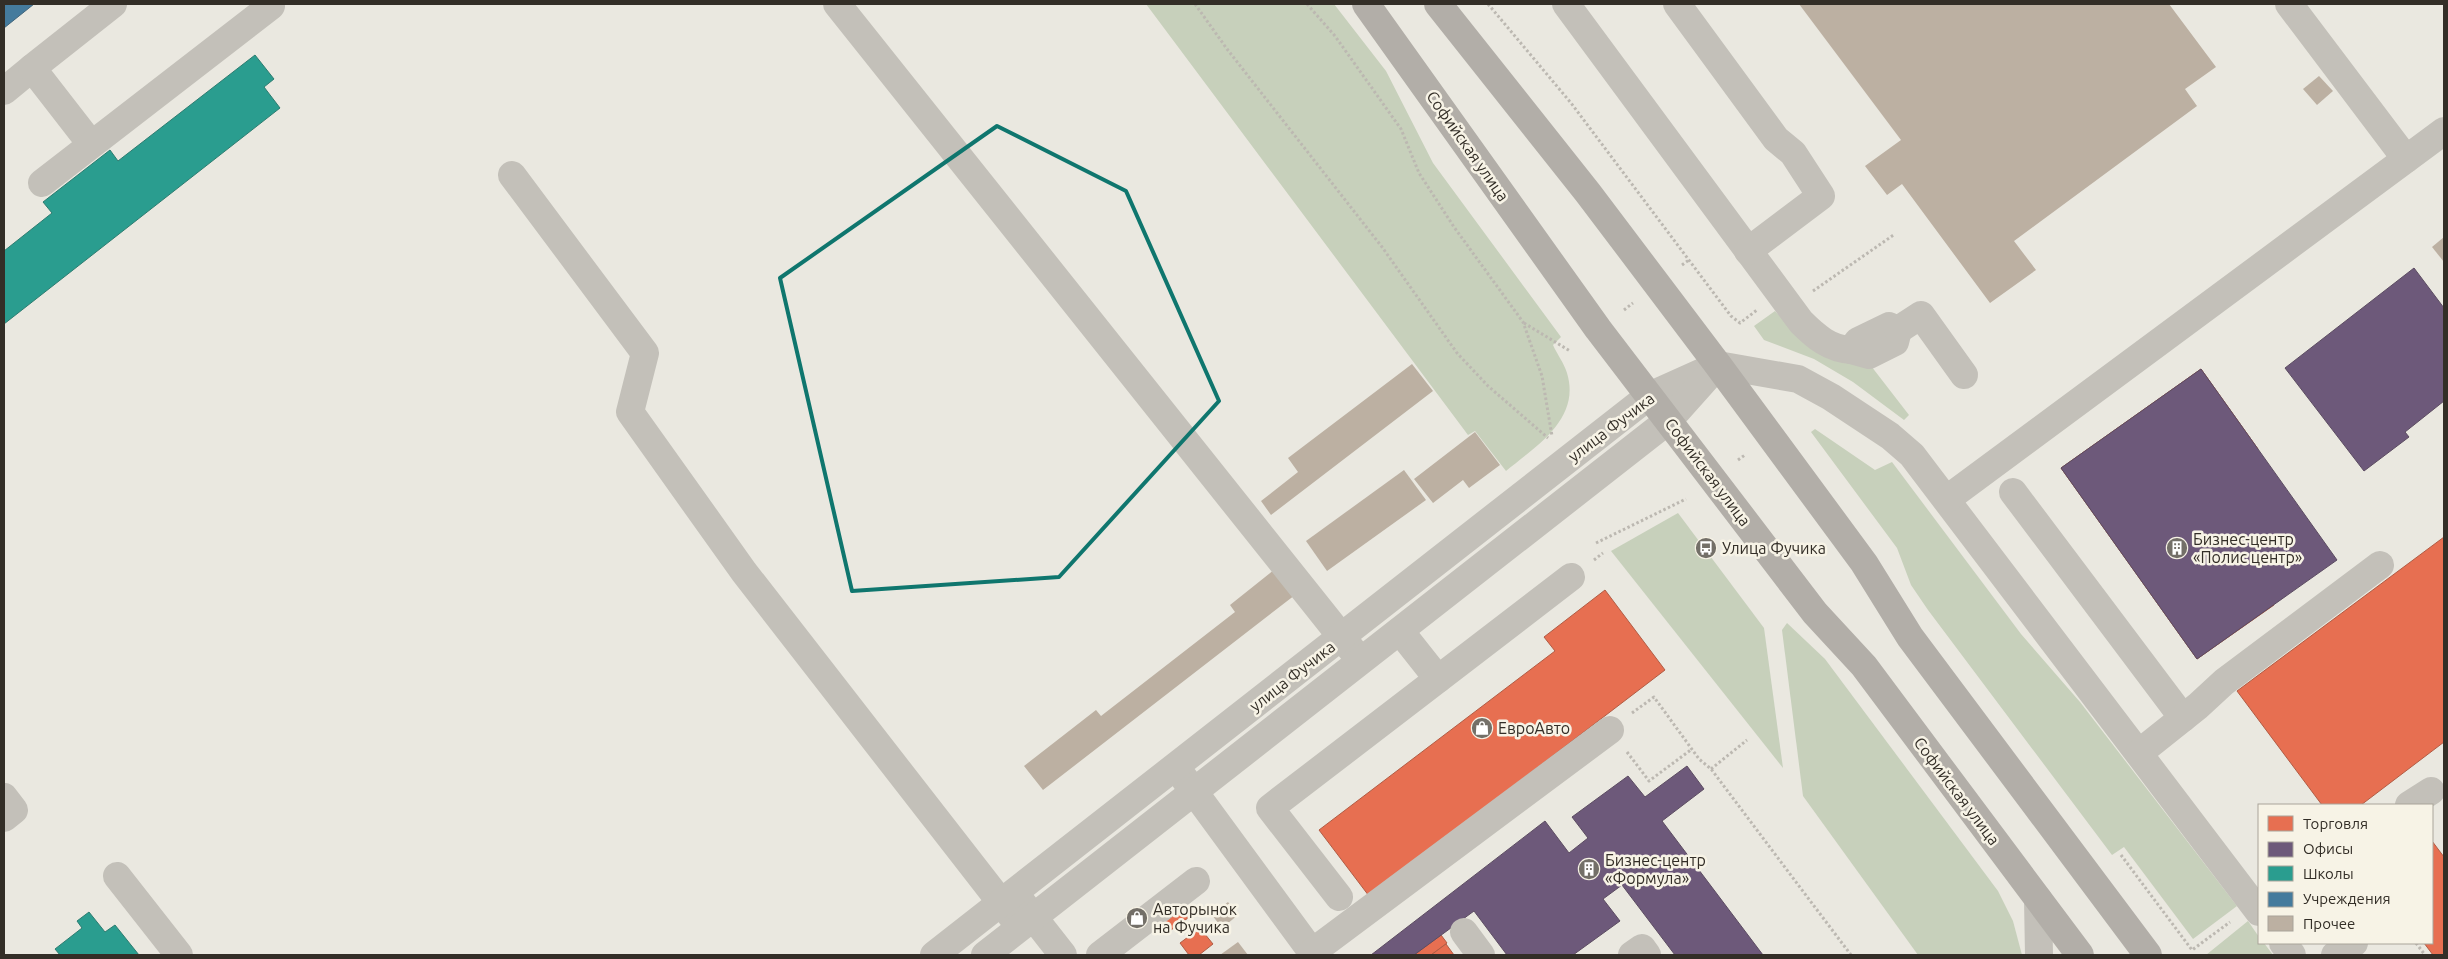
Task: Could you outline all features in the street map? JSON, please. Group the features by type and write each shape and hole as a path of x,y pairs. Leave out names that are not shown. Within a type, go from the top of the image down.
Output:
{"main road":[{"name":"Софийская улица","path":"1366,4 1598,329 1815,613 1864,666 2080,955"},
{"path":"1438,4 1588,193 1718,365 1864,563 1910,637 2148,955"}],"street":[{"path":"4,91 113,4"},
{"path":"42,183 271,6 270,4"},
{"path":"837,4 1361,661"},
{"path":"1566,4 1781,297 1815,336 1840,349 1851,350 1858,341 1878,330 1889,326 1898,330 1921,315 1964,375"},
{"path":"1677,4 1776,139 1793,153 1821,196 1748,251"},
{"path":"2289,4 2406,159"},
{"path":"32,68 91,144"},
{"path":"1947,499 2444,130"},
{"path":"512,175 645,353 630,412 744,572 1035,933 1062,955"},
{"path":"1718,365 1798,379 1890,436 1912,455 2256,908"},
{"name":"улица Фучика","path":"934,955 1649,396 1718,365"},
{"name":"улица Фучика","path":"985,955 1035,933 1194,791 1669,420 1718,365"},
{"path":"2013,492 2183,718"},
{"path":"2139,753 2224,682 2380,565"},
{"path":"1339,897 1270,808 1570,577"},
{"path":"1400,631 1438,679"},
{"path":"1175,767 1313,954 1610,730"},
{"path":"4,797 14,810 4,818"},
{"path":"117,876 179,955"},
{"path":"1100,955 1196,881"},
{"path":"2038,899 2040,955"},
{"path":"1464,932 1481,955"},
{"path":"2335,955 2352,944"},
{"path":"1632,955 1642,948 1647,955"}],"path":[{"path":"1195,4 1227,49 1382,247 1457,353 1488,386 1553,441 1542,376 1523,322 1454,227 1419,173 1401,130 1335,36 1307,4"},
{"path":"1488,4 1571,103 1730,316 1740,323 1769,301 1781,297 1801,299 1895,234"},
{"path":"1682,266 1689,260"},
{"path":"1624,310 1633,303"},
{"path":"1523,322 1570,351"},
{"path":"1738,460 1745,455"},
{"path":"1596,543 1686,499"},
{"path":"1692,749 1649,781 1610,730 1654,697 1692,749 1699,759 1711,769 1851,955"},
{"path":"1711,769 1747,740"},
{"path":"2121,855 2192,950 2256,908"},
{"path":"2417,944 2425,955"}],"highlighted area":[{"path":"997,126 1126,191 1219,401 1059,577 852,591 780,278"}],"green space":[{"path":"1146,4 1334,4 1386,71 1433,163 1561,337 1553,345 1567,373 1570,389 1568,404 1562,418 1553,430 1530,452 1506,471 1475,431 1468,435"},
{"path":"1775,311 1796,333 1868,362 1909,415 1904,420 1853,382 1814,359 1764,340 1754,326"},
{"path":"1815,429 1875,470 1892,462 2021,634 2080,702 2237,906 2193,939 2124,847 2112,855 1928,610 1911,585 1897,548 1811,432"},
{"path":"1678,513 1764,628 1783,768 1611,551"},
{"path":"1787,623 1825,659 1998,891 2013,921 2022,955 1918,955 1803,796 1782,630"},
{"path":"2248,921 2258,936 2258,944 2265,944 2273,955 2206,955"}],"building: Торговля":[{"name":"Бизнес-центр «Полис центр»","path":"2201,369 2258,449 2197,492 2274,605 2197,659 2061,468"},
{"path":"2444,537 2444,742 2362,804 2321,804 2237,691"},
{"path":"1605,590 1665,670 1369,896 1319,830 1555,651 1544,637"},
{"path":"2433,842 2444,857 2444,955 2433,955 2425,944 2433,944"},
{"path":"1177,902 1188,918 1171,930 1159,914"},
{"path":"1200,928 1213,944 1199,955 1189,955 1180,943"},
{"path":"1441,935 1447,943 1431,955 1414,955"},
{"path":"1446,944 1454,955 1431,955"}],"building: Офисы":[{"path":"2414,268 2444,308 2444,401 2405,432 2409,437 2364,471 2285,368"},
{"name":"Бизнес-центр «Полис центр»","path":"2201,369 2337,560 2197,659 2061,468"},
{"name":"Бизнес-центр «Формула»","path":"1687,766 1704,789 1662,821 1763,955 1675,955 1622,885 1603,899 1620,921 1573,955 1507,955 1474,911 1414,955 1371,955 1545,821 1569,853 1588,838 1572,817 1628,776 1645,797"}],"building: Школы":[{"path":"255,55 274,79 264,87 280,108 4,324 4,251 52,213 43,202 110,150 118,161"},
{"path":"89,912 105,932 115,925 139,955 60,955 55,949 82,928 77,921"}],"building: Учреждения":[{"path":"4,4 34,4 4,28"}],"building: Прочее":[{"path":"1799,4 2169,4 2216,67 2185,89 2197,106 2014,241 2036,270 1990,303 1902,184 1887,195 1865,166 1901,140"},
{"path":"2319,76 2333,91 2317,105 2303,89"},
{"path":"2444,237 2444,262 2432,247"},
{"path":"1412,364 1433,391 1271,515 1261,501 1298,472 1288,458"},
{"path":"1475,432 1500,465 1469,488 1463,480 1433,503 1414,479"},
{"path":"1404,470 1426,500 1327,571 1306,541"},
{"path":"1275,569 1295,595 1043,790 1024,766 1096,710 1101,716 1235,612 1230,605"},
{"path":"1228,902 1238,915 1222,928 1212,915"},
{"path":"1238,942 1248,955 1220,955"}],"place":[{"name":"Улица Фучика","path":"1706,548"},
{"name":"Бизнес-центр «Полис центр»","path":"2177,548"},
{"name":"ЕвроАвто","path":"1482,728"},
{"name":"Бизнес-центр «Формула»","path":"1589,869"},
{"name":"Авторынок на Фучика","path":"1137,918"}]}
